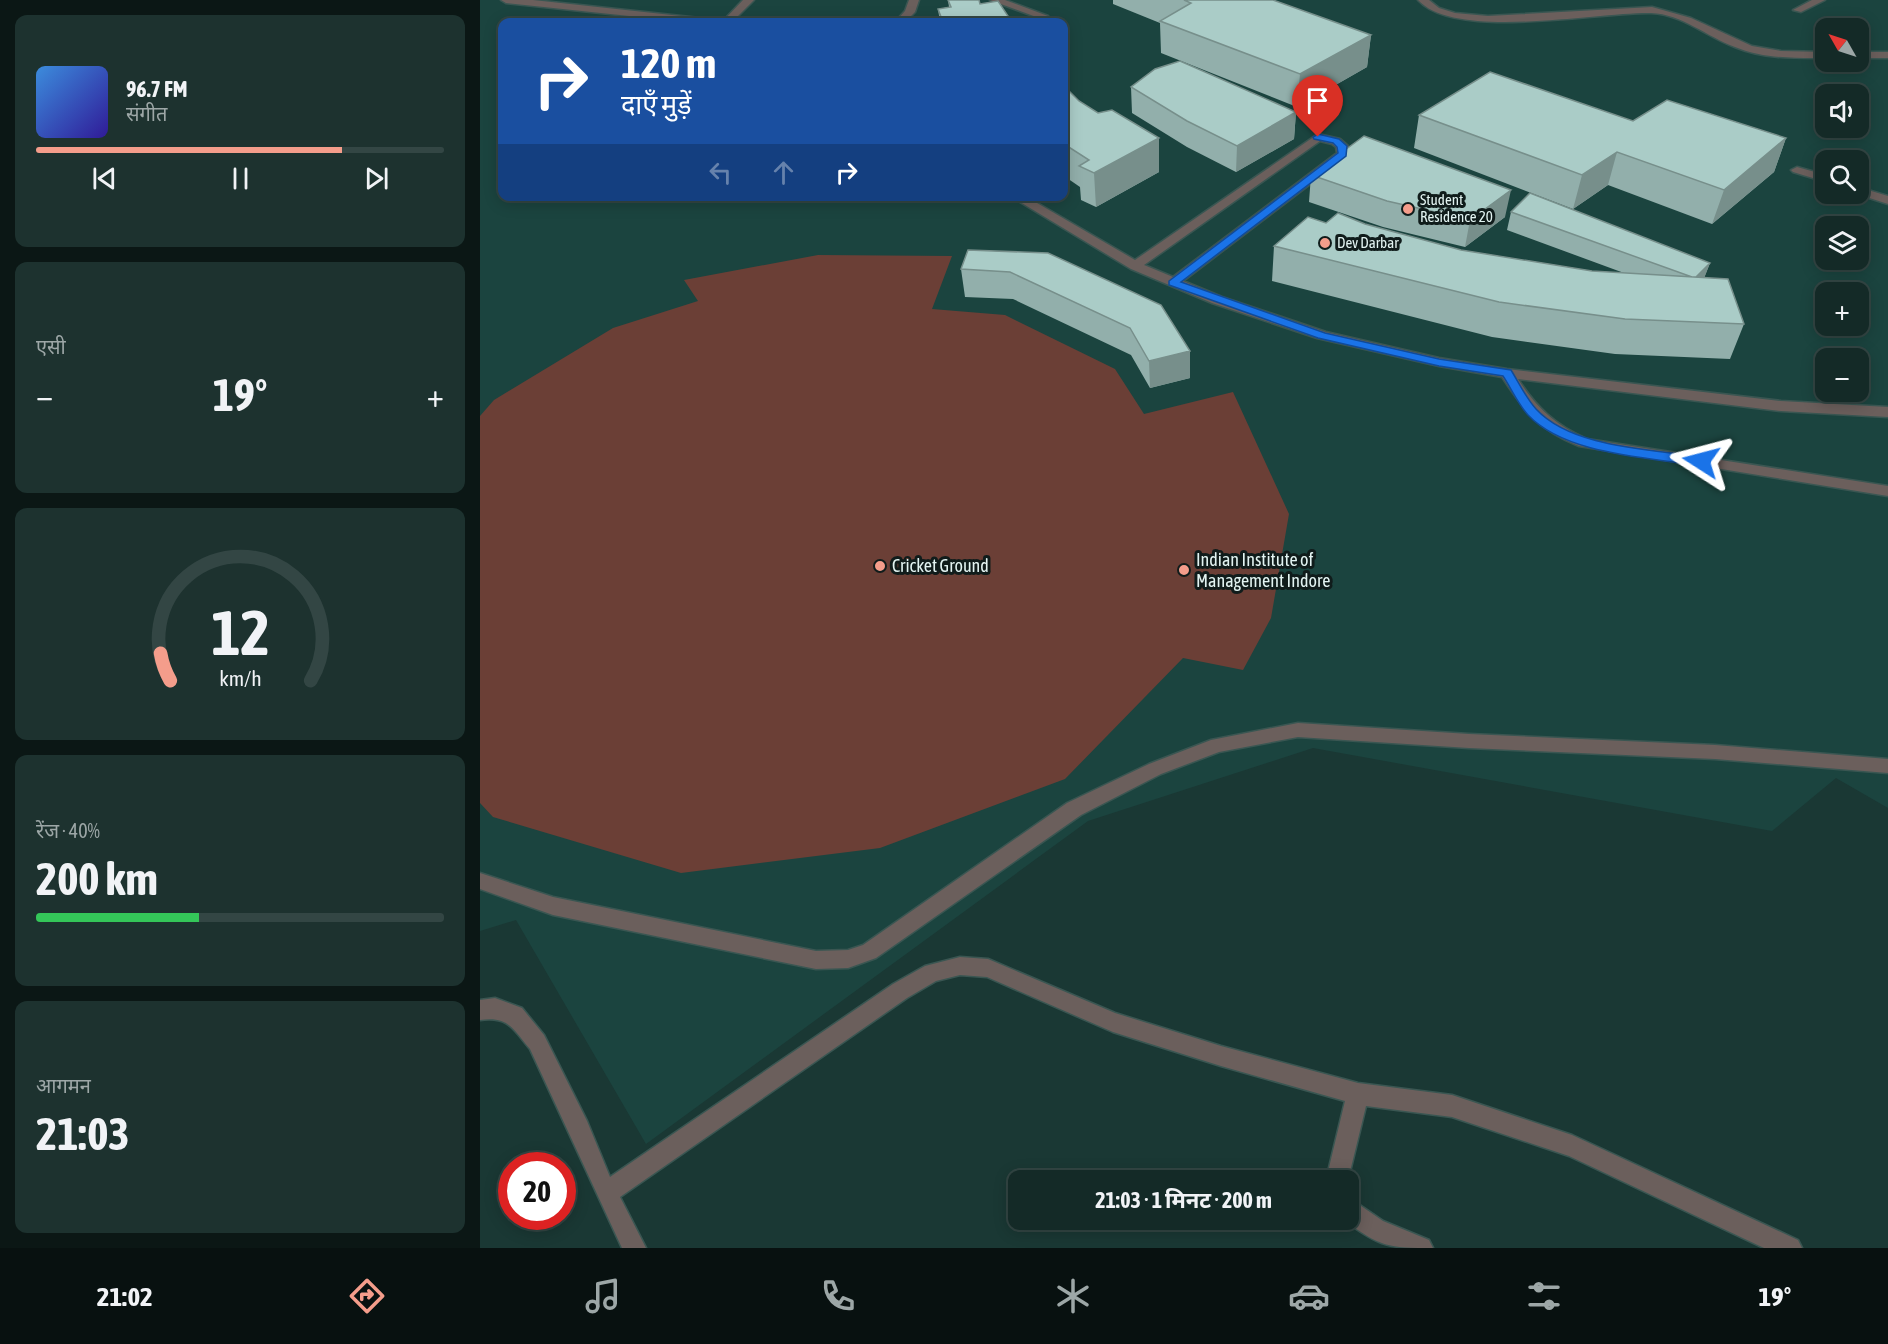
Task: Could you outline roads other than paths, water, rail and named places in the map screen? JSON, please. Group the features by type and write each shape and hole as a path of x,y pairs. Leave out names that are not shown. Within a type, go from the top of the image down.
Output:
{"street":[{"path":"506,0 673,18"},
{"path":"732,18 749,0"},
{"path":"904,18 914,0"},
{"path":"995,0 1043,16"},
{"path":"1424,0 1436,10 1471,18 1652,10 1669,12 1690,19 1736,44 1753,50 1770,54 1815,55"},
{"path":"1798,10 1820,0"},
{"path":"1869,55 1888,55"},
{"path":"1135,266 1318,137 1336,141 1342,146 1343,154 1173,283"},
{"path":"1797,170 1815,176"},
{"path":"1869,194 1888,200"},
{"path":"1024,201 1135,266 1173,283 1322,335 1439,362 1507,373 1781,406 1888,412"},
{"path":"1507,373 1532,412 1548,427 1584,443 1888,491"},
{"path":"480,881 553,906 816,960 848,959 869,952 1074,809 1155,770 1217,745 1298,730 1469,741 1715,752 1888,766"},
{"path":"606,1193 900,992 932,973 960,966 988,968 1113,1022 1221,1056 1358,1094 1452,1106 1572,1146 1790,1248"},
{"path":"480,1010 495,1008 515,1015 537,1042 579,1129 606,1193 634,1248"},
{"path":"1339,1170 1358,1094"},
{"path":"1359,1217 1375,1229 1421,1248"}],"place":[{"name":"Student Residence 20","path":"1408,209"},
{"name":"Dev Darbar","path":"1325,243"},
{"name":"Cricket Ground","path":"880,566"},
{"name":"Indian Institute of Management Indore","path":"1184,570"}]}
